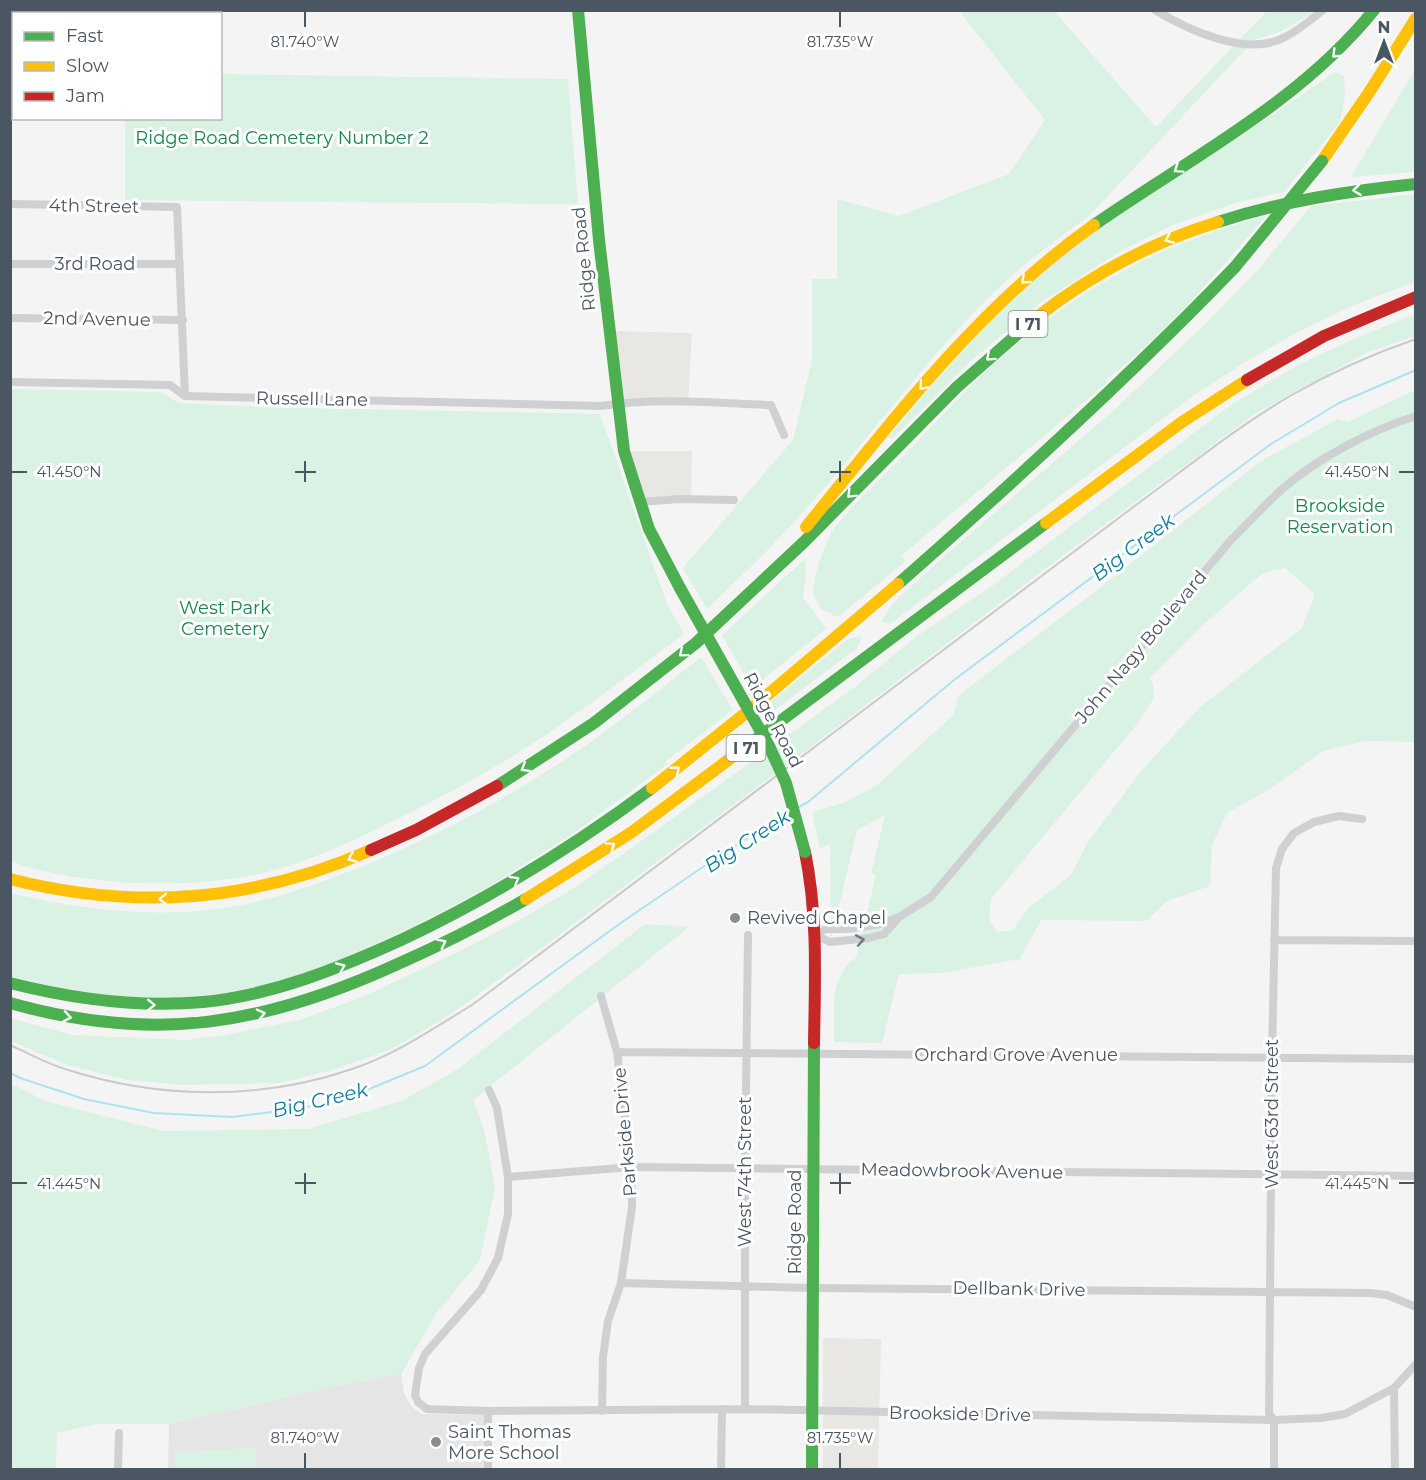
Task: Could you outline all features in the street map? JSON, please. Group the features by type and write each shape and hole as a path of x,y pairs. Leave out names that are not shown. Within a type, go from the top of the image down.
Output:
{"main road":[{"name":"Ridge Road","path":"578,10 599,240 624,451 639,502 653,538 769,746 786,783 805,852 814,906 812,1470"},
{"path":"727,615 796,539 946,359 1004,299 1044,262 1078,237 1299,86 1349,42 1374,10"},
{"path":"10,983 56,994 134,1004 201,1003 266,992 330,971 396,942 487,896 537,867 669,775 877,603 1109,394 1183,323 1235,267 1322,161 1416,18"},
{"name":"I 71","path":"10,879 80,893 164,899 225,894 281,882 348,860 417,829 527,768 624,700 670,664 727,615 956,387 1038,316 1086,283 1162,242 1233,216 1322,196 1416,184"},
{"name":"I 71","path":"10,1004 50,1014 110,1023 157,1025 225,1020 271,1011 327,994 443,943 552,884 641,825 1173,429 1229,390 1320,337 1416,297"}],"street":[{"path":"1155,10 1210,36 1254,46 1284,39 1323,10"},
{"name":"4th Street","path":"10,204 177,207 180,264"},
{"name":"3rd Road","path":"10,264 180,264"},
{"path":"180,264 185,396"},
{"name":"2nd Avenue","path":"10,318 183,320"},
{"name":"Russell Lane","path":"10,382 170,385 185,396 601,406 688,402 771,405 784,435"},
{"name":"John Nagy Boulevard","path":"815,935 826,929 848,929 880,924 899,917 931,897 1232,540 1282,490 1318,463 1345,448 1402,420 1416,416"},
{"path":"639,502 680,499 734,500"},
{"name":"West 63rd Street","path":"1274,1470 1274,1420 1269,1413 1276,868 1282,849 1294,833 1314,822 1339,816 1362,819"},
{"name":"John Nagy Boulevard","path":"815,935 830,942 868,938 884,933 899,917"},
{"name":"West 74th Street","path":"745,1409 748,935"},
{"path":"1274,940 1416,941"},
{"name":"Parkside Drive","path":"601,996 617,1052 631,1167 632,1207 621,1283 606,1330 602,1411"},
{"name":"Orchard Grove Avenue","path":"617,1052 1416,1059"},
{"name":"Brookside Drive","path":"489,1090 497,1108 508,1177 508,1214 498,1258 481,1290 425,1354 419,1368 416,1395 418,1402 427,1409 488,1411 745,1409 1274,1420 1322,1418 1345,1414 1394,1388 1416,1364"},
{"name":"Meadowbrook Avenue","path":"508,1177 631,1167 1416,1176"},
{"name":"Dellbank Drive","path":"621,1283 812,1288 1370,1293 1388,1295 1416,1307"},
{"path":"1394,1388 1395,1470"},
{"path":"721,1470 722,1409"},
{"path":"488,1411 488,1470"},
{"path":"118,1470 119,1432"}],"shaded area":[{"path":"610,331 692,333 688,402 618,404"},
{"path":"624,451 692,451 691,499 639,502"},
{"path":"823,1338 881,1339 878,1469 823,1470"},
{"path":"401,1374 404,1393 411,1406 421,1414 485,1415 484,1469 168,1470 169,1424 336,1386"}],"green space":[{"path":"959,11 1054,11 1156,127 1267,11 1316,11 1282,31 1254,40 1090,215 1028,262 994,292 946,343 799,516 761,557 707,609 683,568 793,440 812,360 812,279 837,279 837,199 899,216 1009,174 1045,120"},
{"path":"1415,69 1415,172 1351,177"},
{"path":"1334,72 1344,76 1345,96 1340,122 1284,192 1238,202 1170,226 1119,252 1039,304 972,360 892,439 888,437 977,336 1014,298 1065,253 1134,204 1268,118"},
{"name":"Ridge Road Cemetery Number 2","path":"222,74 568,79 578,204 125,200 125,120 222,120"},
{"path":"1415,194 1415,282 1354,305 1298,332 1245,362 1190,398 890,624 881,621 894,602 1112,412 1202,327 1258,270 1311,206"},
{"path":"1266,216 1190,302 1149,344 1105,380 1107,383 901,556 905,562 839,616 832,616 831,613 822,610 813,594 815,578 832,531 862,497 998,360 1056,314 1140,262 1200,237"},
{"path":"1415,314 1415,336 1368,352 1256,413 520,964 451,1014 392,1049 332,1070 280,1083 183,1085 127,1080 67,1065 11,1041 10,1018 72,1035 185,1040 225,1035 299,1020 360,998 518,921 569,891 633,847 855,687 917,636 992,586 1232,404 1300,364"},
{"name":"West Park Cemetery","path":"11,389 161,392 179,403 263,407 600,414 667,604 684,634 580,711 505,761 402,817 311,858 267,872 237,878 172,884 105,881 40,870 11,862"},
{"name":"Brookside Reservation","path":"1415,390 1415,742 1365,741 1323,751 1270,789 1227,813 1212,845 1210,886 1167,901 1146,921 1041,920 1020,959 942,973 899,974 882,1043 834,1042 837,985 847,966 856,958 876,875 871,874 885,815 857,830 831,940 830,844 820,849 812,812 846,802 877,785 953,715 959,695 1261,461 1338,419 1348,422","holes":["1285,568 1315,594 1302,628 1199,708 1142,770 1086,845 1072,874 1028,908 1013,930 998,932 989,920 991,899 1138,723 1154,698 1153,683 1149,679 1203,625 1263,573"]},
{"path":"805,559 803,597 826,629 752,688 722,635"},
{"path":"860,636 861,640 857,648 767,716 763,708 848,639"},
{"path":"701,657 733,710 667,760 666,765 574,833 485,889 412,927 341,959 289,979 225,993 158,1000 70,991 11,976 10,893 93,908 176,912 231,907 300,889 398,851 493,804 583,748"},
{"path":"645,924 689,927 473,1100 484,1129 495,1187 480,1260 436,1314 401,1374 336,1386 169,1424 97,1424 57,1433 56,1469 11,1469 10,1083 45,1101 163,1131 308,1129 401,1101 458,1069"},
{"path":"256,1448 257,1469 175,1469 174,1452"}],"waterway":[{"name":"Big Creek","path":"797,808 808,802 954,680 1271,444 1339,403 1416,370"},
{"name":"Big Creek","path":"10,1073 84,1099 154,1113 232,1117 302,1108 357,1094 425,1066 622,922 731,848 790,813"}],"railway":[{"path":"10,1045 58,1067 100,1079 172,1091 208,1092 281,1087 317,1079 352,1069 399,1049 472,1005 1232,434 1270,408 1320,380 1416,339"}],"traffic: fast":[{"path":"578,10 599,240 624,451 649,529 680,588"},
{"path":"1094,225 1278,101 1344,43 1374,10"},
{"path":"1235,267 1322,161"},
{"path":"1218,222 1267,208 1316,198 1416,184"},
{"path":"898,584 1070,429 1235,267"},
{"path":"497,786 594,723 696,643 804,542 957,387 1037,317"},
{"path":"743,749 1046,523"},
{"path":"680,588 769,746 786,783 805,852"},
{"path":"10,983 81,998 154,1004 229,999 280,987 329,971 377,951 467,907 561,851 652,788"},
{"path":"10,1003 63,1016 113,1023 162,1025 209,1022 256,1014 302,1001 400,963 448,941 526,899"},
{"path":"812,1470 814,1043"}],"traffic: slow":[{"path":"1322,161 1416,18"},
{"path":"1037,317 1079,287 1123,261 1169,239 1218,222"},
{"path":"806,527 905,405 976,328 1013,291 1094,225"},
{"path":"1046,523 1182,422 1247,380"},
{"path":"652,788 752,708 898,584"},
{"path":"526,899 632,832 743,749"},
{"path":"10,879 57,889 103,895 148,898 193,896 282,881 371,850"}],"traffic: jam":[{"path":"1247,380 1324,336 1416,297"},
{"path":"371,850 416,830 497,786"},
{"path":"805,852 814,923 814,1043"}],"place":[{"name":"Revived Chapel","path":"735,918"},
{"name":"Saint Thomas More School","path":"436,1442"}]}
